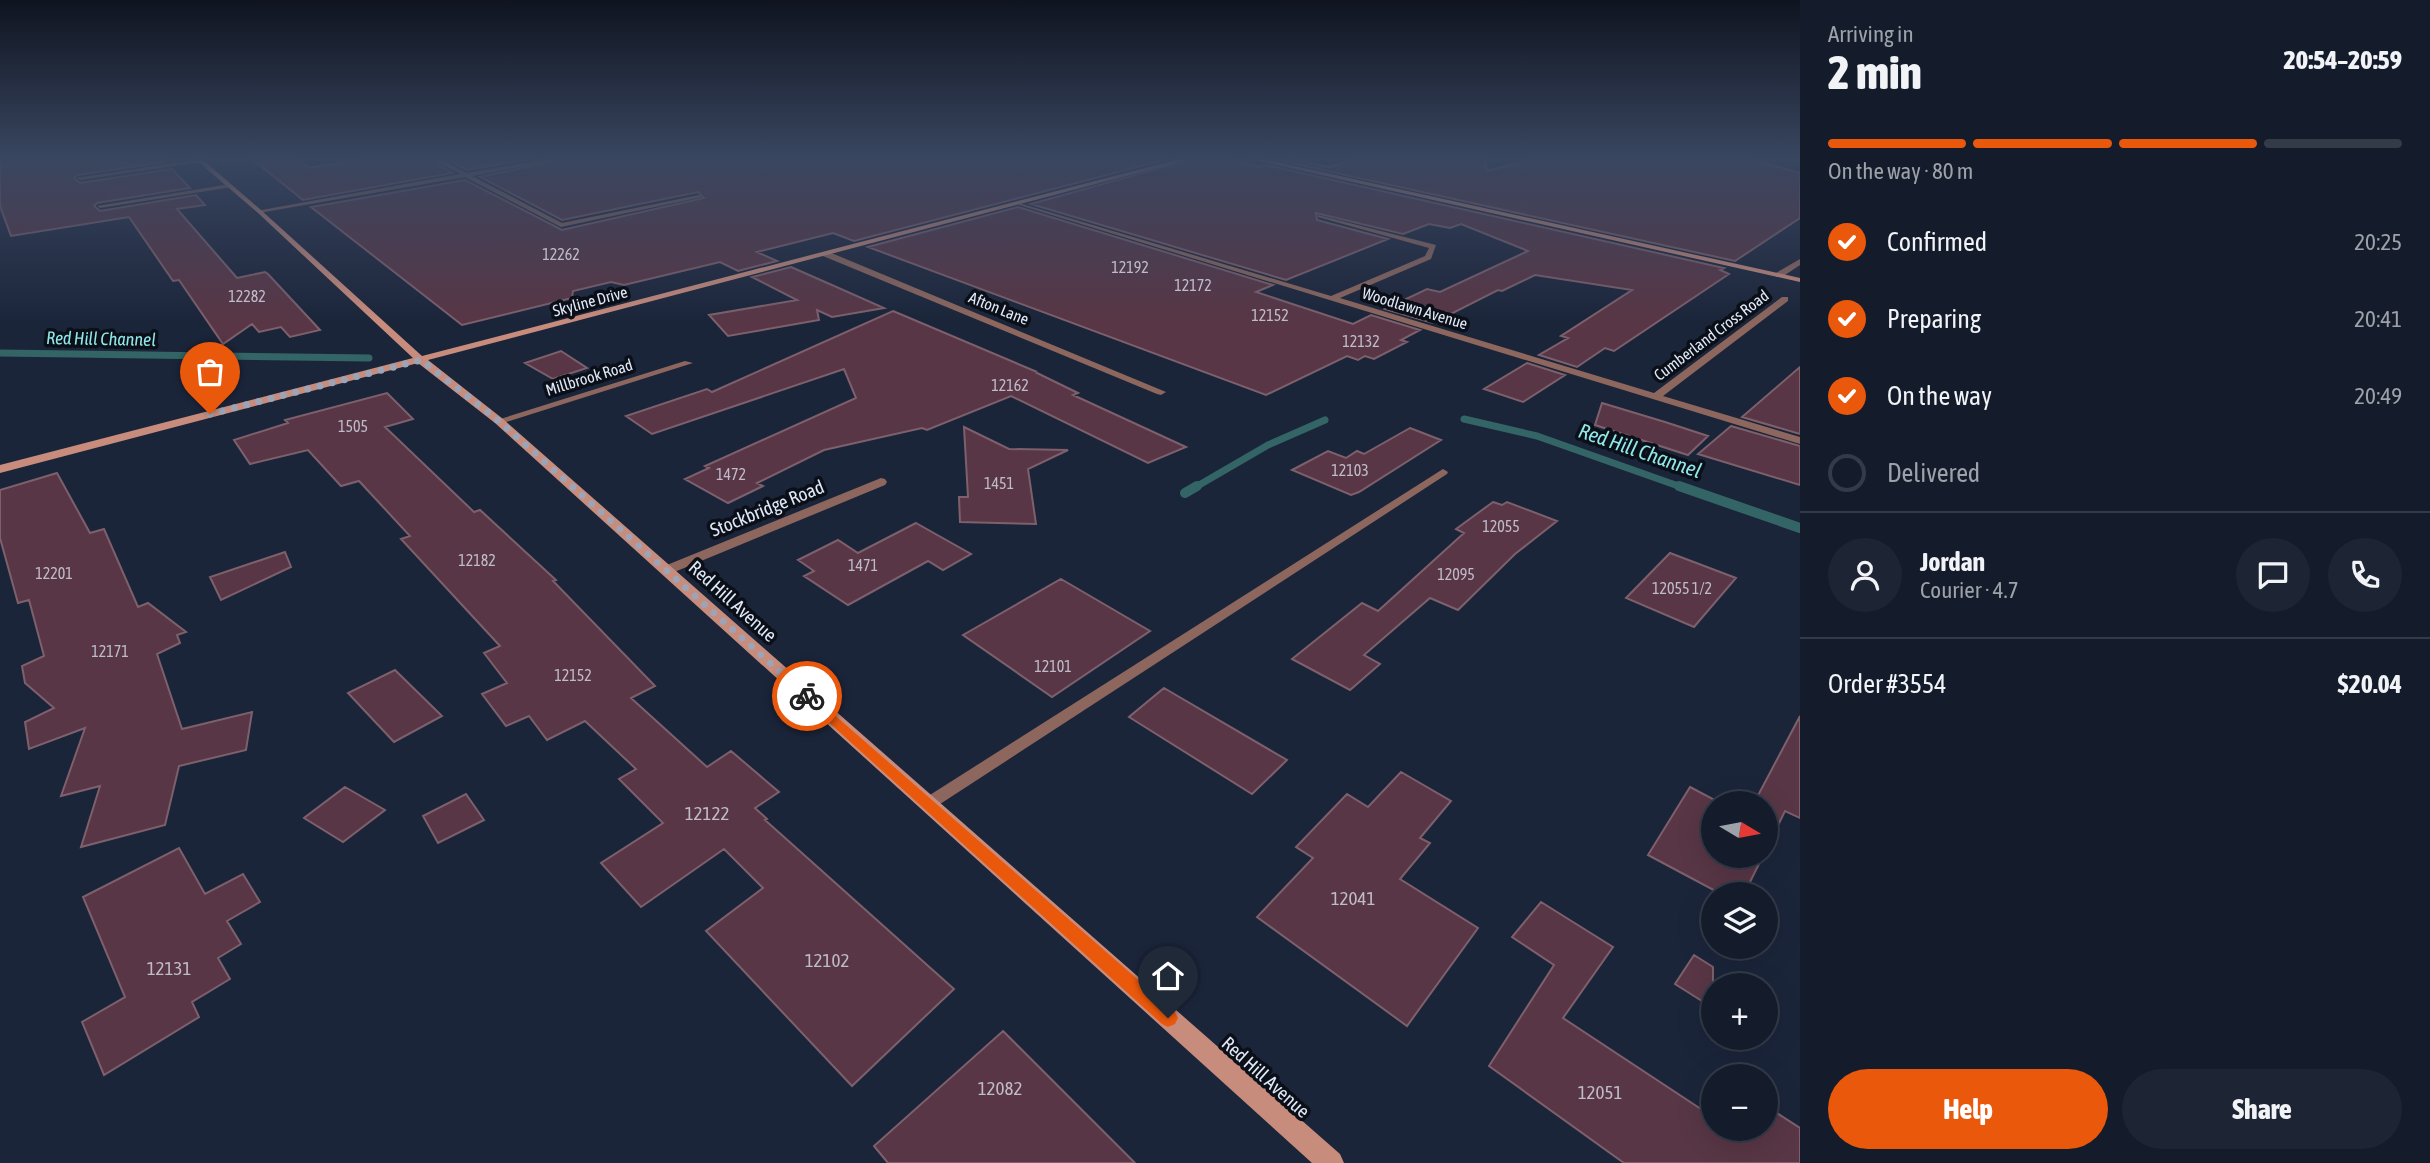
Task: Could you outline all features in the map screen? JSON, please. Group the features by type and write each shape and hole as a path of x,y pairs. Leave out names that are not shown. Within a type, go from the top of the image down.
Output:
{"street":[{"name":"Red Hill Avenue","path":"261,213 421,360 499,421 1331,1163"},
{"path":"539,213 561,225 619,213"},
{"name":"Skyline Drive","path":"0,469 985,213"},
{"name":"Woodlawn Avenue","path":"1051,213 1800,441"},
{"path":"1499,213 1800,280"},
{"path":"1320,216 1433,247 1429,257 1331,299"},
{"name":"Afton Lane","path":"826,254 1161,392"},
{"path":"1779,275 1800,261"},
{"name":"Cumberland Cross Road","path":"1655,397 1785,299"},
{"name":"Millbrook Road","path":"499,421 688,363"},
{"name":"Stockbridge Road","path":"667,570 881,482"}],"lane":[{"path":"928,804 1443,472"}],"building":[{"path":"3,213 181,213 237,278 265,272 320,330 290,337 281,327 259,332 252,324 223,344 179,280 173,281 129,217 11,236"},
{"path":"319,213 530,213 562,230 636,213 960,213 854,241 833,233 757,252 777,261 738,271 720,262 624,285 611,282 573,291 572,298 462,325"},
{"path":"549,213 595,213 562,220"},
{"path":"994,213 1039,213 1273,285 1256,292 1353,324 1371,315 1420,330 1401,340 1407,342 1374,359 1365,356 1358,360 1347,356 1266,395 868,247"},
{"path":"1062,213 1316,213 1317,220 1388,239 1286,280"},
{"path":"1317,213 1481,213 1724,268 1720,270 1729,274 1614,351 1605,348 1577,367 1539,355 1568,338 1561,336 1632,290 1535,275 1502,291 1498,290 1433,323 1385,309 1427,289 1440,292 1528,251 1461,224 1450,228 1429,224 1403,234"},
{"path":"1519,213 1800,213 1800,218 1735,261"},
{"path":"791,267 884,308 832,317 817,310 819,320 728,336 709,315 797,300 752,277"},
{"path":"893,311 1037,372 1078,393 1073,395 1186,447 1148,463 1011,396 927,430 922,428 824,450 757,483 763,486 728,503 685,479 709,468 705,466 856,398 844,369 652,434 626,416 707,389 712,392"},
{"path":"561,351 587,368 553,379 525,363"},
{"path":"1527,363 1565,375 1523,402 1484,389"},
{"path":"1800,367 1800,434 1742,417"},
{"path":"387,393 413,419 385,427 474,512 480,510 556,580 553,581 655,686 631,698 707,767 731,751 779,792 755,808 767,819 765,820 954,989 852,1086 706,931 763,888 724,849 641,907 601,863 663,823 619,779 636,769 585,721 547,740 529,716 506,726 482,694 507,683 484,653 500,646 401,539 410,536 359,481 341,486 308,450 250,464 234,440 288,423 285,420"},
{"path":"1602,403 1708,436 1688,455 1595,425"},
{"path":"1731,426 1800,446 1800,485 1698,454"},
{"path":"964,427 1009,449 1068,450 1028,469 1036,524 960,522 959,497 968,497"},
{"path":"1410,428 1441,440 1351,495 1292,470 1328,451 1346,458 1357,451 1364,454"},
{"path":"57,473 90,533 104,529 138,607 148,603 186,632 177,635 180,643 157,654 182,729 252,712 246,750 179,766 165,825 81,847 100,786 61,796 85,728 29,749 25,722 54,708 25,683 22,666 44,656 29,600 18,603 0,538 0,490"},
{"path":"1493,502 1502,505 1507,502 1557,521 1515,554 1458,610 1430,598 1364,655 1380,664 1350,690 1292,659 1362,603 1378,611 1464,533 1456,529"},
{"path":"916,523 971,554 943,570 928,561 848,605 804,576 814,571 798,560 838,540 858,553"},
{"path":"285,552 291,567 221,600 210,577"},
{"path":"1670,553 1736,578 1694,627 1626,598"},
{"path":"1061,579 1150,631 1052,697 963,635"},
{"path":"395,670 442,716 394,742 348,693"},
{"path":"1164,688 1287,760 1252,794 1129,717"},
{"path":"1800,716 1800,818 1785,811 1778,825 1778,791 1760,791"},
{"path":"1401,772 1451,801 1420,838 1430,843 1400,879 1478,928 1407,1026 1257,917 1313,858 1296,847 1347,794 1368,807"},
{"path":"345,787 385,810 343,842 304,818"},
{"path":"1690,787 1701,793 1701,868 1757,868 1750,882 1701,883 1648,855"},
{"path":"466,794 484,820 438,843 423,816"},
{"path":"179,848 205,894 243,874 260,902 227,921 241,944 218,958 230,979 192,1002 199,1017 104,1075 82,1022 125,997 83,897"},
{"path":"1541,902 1613,947 1563,1018 1701,1109 1701,1141 1778,1141 1778,1114 1800,1128 1800,1163 1624,1163 1489,1066 1554,965 1512,937"},
{"path":"1694,955 1713,967 1713,973 1701,973 1701,1000 1675,984"},
{"path":"1003,1031 1135,1163 888,1163 874,1146"}],"waterway":[{"name":"Red Hill Channel","path":"0,353 369,358"},
{"name":"Red Hill Channel","path":"1464,419 1537,436 1684,488"},
{"name":"Red Hill Channel","path":"1194,488 1268,445 1325,420"},
{"name":"Red Hill Channel","path":"1185,493 1197,486"},
{"name":"Red Hill Channel","path":"1679,486 1800,528"}],"way so far":[{"path":"210,414 421,360 499,421 807,696"}],"route":[{"path":"807,696 1168,1018"}]}
